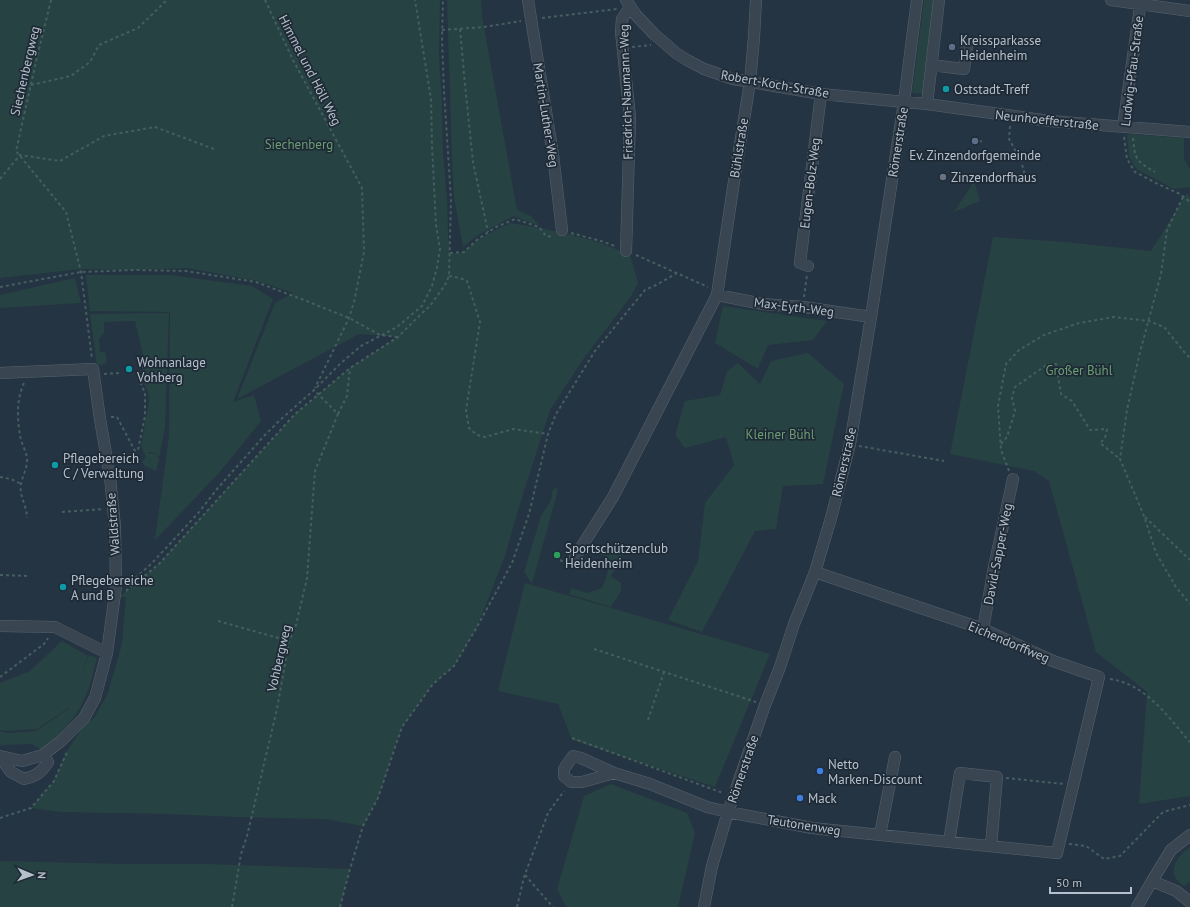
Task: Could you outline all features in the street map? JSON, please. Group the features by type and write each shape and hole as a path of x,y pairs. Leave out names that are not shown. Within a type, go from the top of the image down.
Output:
{"street":[{"name":"Martin-Luther-Weg","path":"528,0 553,156 562,230"},
{"name":"Bühlstraße","path":"717,295 750,82 756,0"},
{"name":"Römerstraße","path":"704,907 712,866 728,812 794,624 815,572 850,444 904,102 917,0"},
{"name":"Römerstraße","path":"927,104 939,0"},
{"path":"1111,0 1141,2 1190,11"},
{"name":"Ludwig-Pfau-Straße","path":"1128,128 1141,2"},
{"name":"Robert-Koch-Straße","path":"628,3 664,44 687,60 704,69 733,79 821,94 904,102"},
{"name":"Friedrich-Naumann-Weg","path":"626,251 630,117 621,24 628,3"},
{"path":"931,64 964,69 968,45"},
{"name":"Eugen-Bolz-Weg","path":"808,266 800,263 821,94"},
{"name":"Neunhoefferstraße","path":"904,102 1050,121 1190,132"},
{"path":"575,557 613,497 717,295"},
{"name":"Max-Eyth-Weg","path":"717,295 763,304 803,307 871,317"},
{"path":"0,373 30,371 94,372"},
{"name":"Waldstraße","path":"0,757 22,761 43,755 61,741 84,718 96,698 107,653 116,586 115,527 110,477 94,372"},
{"name":"David-Sapper-Weg","path":"983,629 994,567 1013,479"},
{"name":"Eichendorffweg","path":"815,572 983,629 1053,661 1099,677"},
{"path":"1,627 55,626 107,653"},
{"path":"1059,843 1099,677"},
{"path":"0,757 11,772 24,779 34,776 44,769 48,762 43,755"},
{"name":"Teutonenweg","path":"571,782 564,776 564,769 573,756 581,758 614,773 650,784 707,807 812,828 1057,853 1059,843"},
{"path":"880,835 895,758"},
{"path":"571,782 582,782 614,773"},
{"path":"949,842 960,773 997,777 991,846"},
{"path":"1137,907 1171,850 1190,835"},
{"path":"1152,881 1176,891 1190,902"}],"path":[{"name":"Siechenbergweg","path":"20,155 16,151 51,0"},
{"path":"31,85 71,76 90,62 99,45 138,28 167,0"},
{"name":"Himmel und Höll Weg","path":"265,0 293,60 362,188 364,252 354,302 349,318 314,390"},
{"path":"115,594 150,565 200,511 217,489 264,436 341,363 360,346 397,327 422,306 432,286 440,249 436,225 430,98 415,0"},
{"path":"115,594 130,589 159,564 295,414 350,368 398,337 430,306 445,285 449,276 451,199 444,91 442,30 443,0"},
{"path":"442,30 484,27 628,3"},
{"path":"460,29 473,162 488,232"},
{"path":"623,48 664,44"},
{"path":"1011,116 1009,139 1024,170 1024,181"},
{"path":"20,155 60,161 104,136 155,127 214,149"},
{"path":"1128,128 1134,154 1141,164 1155,172"},
{"name":"Ludwig-Pfau-Straße","path":"1128,128 1127,159 1134,172 1184,197 1190,202"},
{"path":"979,141 985,142"},
{"path":"0,179 20,155"},
{"path":"20,155 66,212 81,272 94,372 119,373"},
{"path":"1120,459 1127,410 1139,356 1161,274 1167,230 1184,197"},
{"path":"450,253 464,252 488,232 515,219 539,227 546,236 556,237 562,230 601,241 707,286"},
{"path":"803,307 808,266"},
{"path":"0,287 81,272 134,270 186,271 256,282 349,318 380,335 398,337"},
{"path":"340,907 363,826 378,798 402,727 433,684 454,666 512,563 529,514 548,434 556,414 595,351 645,290 677,273"},
{"path":"449,276 467,281 480,322 466,410 469,428 477,435 485,437 513,429 548,434"},
{"path":"1013,479 1001,450 998,406 1006,364 1019,350 1044,335 1079,323 1114,316 1149,321 1164,327 1184,353 1190,358"},
{"path":"1000,444 1007,437 1015,410 1012,398 1015,387 1048,364 1056,364 1060,394 1072,401 1090,430 1107,429 1105,438 1100,443 1120,459 1144,516 1156,553 1176,587 1190,604"},
{"path":"100,419 117,417 135,451 138,450 145,416 145,393 141,384 144,373 142,365"},
{"name":"Vohbergweg","path":"232,907 241,854 247,836 277,710 289,642 296,625 307,578 315,471 338,414 347,396 350,368"},
{"path":"27,518 27,512 22,497 20,484 27,463 27,458 21,439 18,422 18,405 22,388 30,371"},
{"path":"314,390 338,414"},
{"path":"850,444 944,461"},
{"path":"0,477 11,479 20,484"},
{"path":"62,512 98,510"},
{"path":"1144,516 1190,560"},
{"path":"0,575 30,576"},
{"path":"218,621 289,642"},
{"path":"0,677 44,644 47,640 49,626"},
{"path":"594,650 765,705"},
{"path":"648,720 664,672"},
{"path":"1099,677 1120,680 1135,687 1150,698 1190,742"},
{"path":"572,738 733,798"},
{"path":"0,818 31,808 54,781 66,753 70,748"},
{"path":"997,777 1073,785"},
{"path":"517,907 525,875 548,813 571,782"},
{"path":"1059,843 1086,846 1104,859 1120,856 1163,812 1190,805"},
{"path":"525,875 553,907"}],"green space":[{"name":"Siechenberg","path":"0,0 440,0 439,55 443,151 450,254 464,252 479,239 511,223 561,232 601,243 630,255 638,283 630,298 584,358 550,410 505,556 477,627 454,666 433,684 402,727 378,798 363,826 325,819 61,812 31,808 54,781 66,753 84,725 94,718 108,693 122,644 126,597 116,598 130,589 159,564 295,414 350,368 398,337 359,334 237,399 275,303 293,293 258,281 187,268 134,270 81,269 0,278"},
{"path":"447,0 481,0 482,16 517,210 531,216 540,226 514,216 478,235 463,247 454,198"},
{"path":"924,0 938,0 925,94 912,93"},
{"path":"1127,134 1184,138 1184,159 1190,169 1190,187 1174,189 1136,169 1129,157"},
{"path":"974,181 980,201 954,212"},
{"name":"Großer Bühl","path":"1187,193 1190,197 1190,796 1139,804 1147,692 1096,652 1049,481 1034,471 950,454 993,237 1065,242 1151,251"},
{"path":"86,275 171,275 252,286 273,299 233,402 254,395 261,421 219,473 155,540 169,436 170,312 90,311"},
{"path":"75,278 81,303 0,308 0,295"},
{"path":"723,306 827,321 813,340 768,345 758,369 715,343"},
{"path":"169,313 165,427 159,458 155,452 149,452 147,454 155,453 159,460 156,471 145,466 142,462 146,457 141,446 149,402 148,391 144,384 143,355 135,321 104,322 104,333 99,339 100,352 105,352 107,363 97,366 90,314"},
{"name":"Kleiner Bühl","path":"808,353 844,384 823,484 783,486 776,529 755,531 702,632 668,620 698,561 705,503 734,465 726,437 685,448 675,435 685,401 720,395 727,371 738,363 760,384 771,361"},
{"path":"556,487 558,490 532,584 524,572 541,516 551,500 552,492"},
{"path":"593,544 603,549 622,554 611,576 621,583 621,591 611,607 569,594 572,588 587,593 602,588 609,565 605,556 590,549"},
{"path":"525,583 770,654 715,787 572,740 558,704 498,691"},
{"path":"62,641 88,656 82,672 89,655 97,658 85,699 80,708 63,731 41,750 32,744 0,745 0,731 7,733 36,731 68,709 71,700 68,708 37,729 8,731 0,730 0,683 30,671"},
{"path":"611,784 687,813 695,833 678,907 566,907 557,889 584,796"},
{"path":"1190,847 1190,881 1184,886 1175,878 1174,870 1178,858"},
{"path":"0,861 209,864 350,869 340,907 0,907"}],"place":[{"name":"Kreissparkasse Heidenheim","path":"952,47"},
{"name":"Oststadt-Treff","path":"946,89"},
{"name":"Ev. Zinzendorfgemeinde","path":"975,141"},
{"name":"Zinzendorfhaus","path":"943,177"},
{"name":"Wohnanlage Vohberg","path":"129,369"},
{"name":"Pflegebereich C / Verwaltung","path":"55,465"},
{"name":"Sportschützenclub Heidenheim","path":"557,555"},
{"name":"Pflegebereiche A und B","path":"63,587"},
{"name":"Netto Marken-Discount","path":"820,771"},
{"name":"Mack","path":"800,798"}]}
